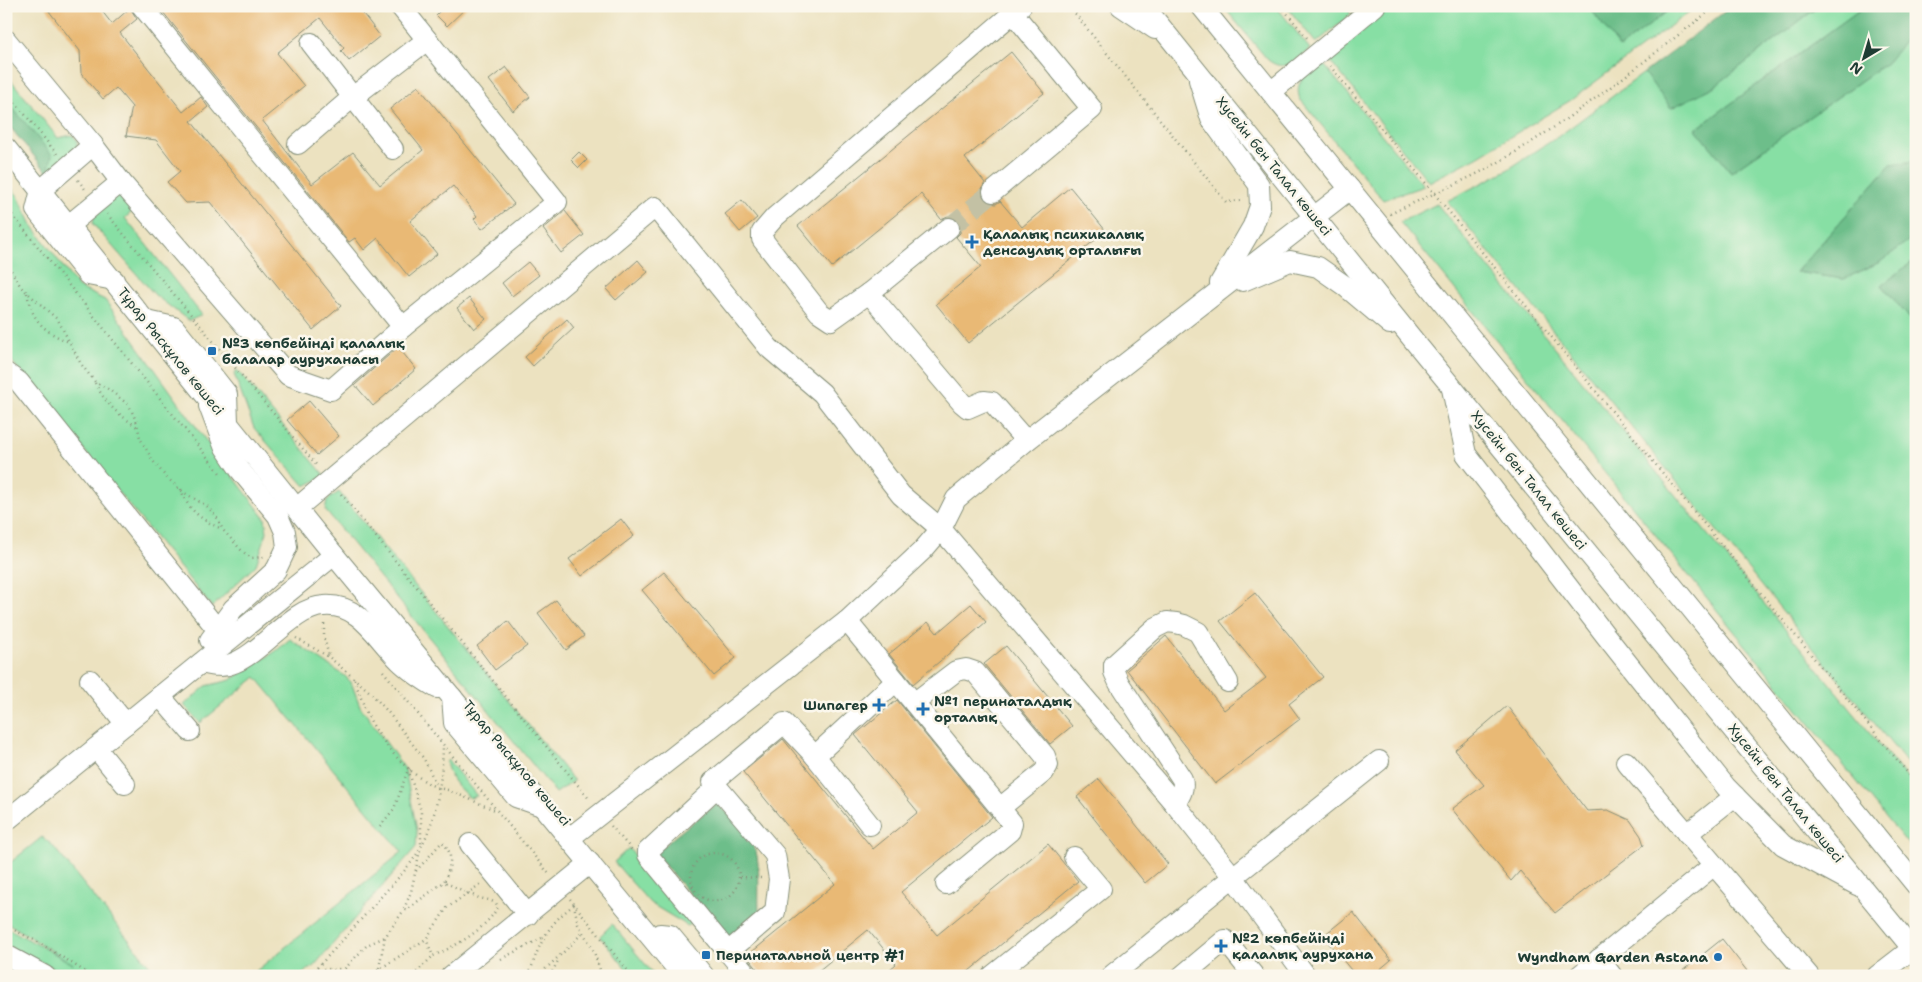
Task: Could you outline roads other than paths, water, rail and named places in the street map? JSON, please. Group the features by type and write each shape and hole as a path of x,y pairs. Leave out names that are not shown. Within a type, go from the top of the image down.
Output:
{"street":[{"path":"142,6 403,327"},
{"path":"6,40 93,145 121,182 288,375 331,390 403,327 557,202 400,6"},
{"path":"1121,6 1172,40"},
{"name":"Хусейн бен Талал көшесі","path":"1144,6 1915,952"},
{"path":"1201,6 1916,885"},
{"path":"1270,92 1368,8"},
{"path":"949,228 869,293 831,320 819,312 762,239 762,232 776,217 1017,10 1092,109 992,192"},
{"path":"298,144 427,40"},
{"path":"311,43 392,149"},
{"path":"1196,70 1211,119 1259,185 1260,206 1253,226 1214,294"},
{"path":"93,145 41,190 36,210 88,275 114,280"},
{"name":"Тұрар Рысқұлов көшесі","path":"7,150 204,391 334,555 683,976"},
{"path":"69,225 121,182"},
{"path":"576,833 600,812 847,620 923,550 941,529 956,499 1026,441 1350,190"},
{"path":"297,508 655,207 769,348 822,393 900,495 941,529 1175,804 1233,877 1306,976"},
{"path":"1214,294 1290,261 1318,267 1345,286 1420,347"},
{"path":"869,293 962,404 968,408 984,401 992,402 1026,441"},
{"path":"147,321 174,327 227,394 228,422"},
{"path":"6,373 19,382 217,629"},
{"path":"1451,385 1466,454 1618,651 1735,796 1782,845 1865,889"},
{"path":"201,663 206,647 233,609 276,570 285,553 286,540 278,516 240,470 224,446 204,391"},
{"path":"6,821 334,555"},
{"name":"Тұрар Рысқұлов көшесі","path":"334,555 357,572 695,976"},
{"path":"201,663 217,666 231,665 300,615 319,606 333,606 352,612 363,619 402,664 428,683 452,697"},
{"path":"847,620 1012,824 1010,831 946,884"},
{"path":"1175,804 1183,791 1182,779 1119,684 1114,672 1114,665 1155,628 1168,622 1176,623 1198,632 1228,682"},
{"path":"914,703 956,671 966,669 975,672 1046,756 1048,765 1044,772 1000,808"},
{"path":"90,680 126,724"},
{"path":"815,756 896,681"},
{"path":"160,696 190,731"},
{"path":"728,952 775,912 779,879 775,855 713,782 784,722 815,756 870,825"},
{"path":"96,748 125,784"},
{"path":"1112,976 1379,761"},
{"path":"1626,762 1809,976"},
{"path":"717,787 648,851 648,855 748,976"},
{"path":"1687,834 1735,796"},
{"path":"470,844 528,915"},
{"path":"992,976 1101,889 1074,857"},
{"path":"452,976 590,863"},
{"path":"1579,976 1714,865"},
{"path":"660,934 670,935 704,976"},
{"path":"1182,976 1225,940 1254,976"},
{"path":"1877,976 1915,952"},
{"path":"6,955 45,976"},
{"path":"1599,959 1612,976"}],"tunnel":[{"path":"949,228 993,192"}],"place":[{"name":"Қалалық психикалық денсаулық орталығы","path":"972,242"},
{"name":"№3 көпбейінді қалалық балалар ауруханасы","path":"212,351"},
{"name":"Шипагер","path":"879,705"},
{"name":"№1 перинаталдық орталық","path":"923,709"},
{"name":"№2 көпбейінді қалалық аурухана","path":"1221,946"},
{"name":"Перинатальной центр #1","path":"706,955"},
{"name":"Wyndham Garden Astana","path":"1718,957"}]}
